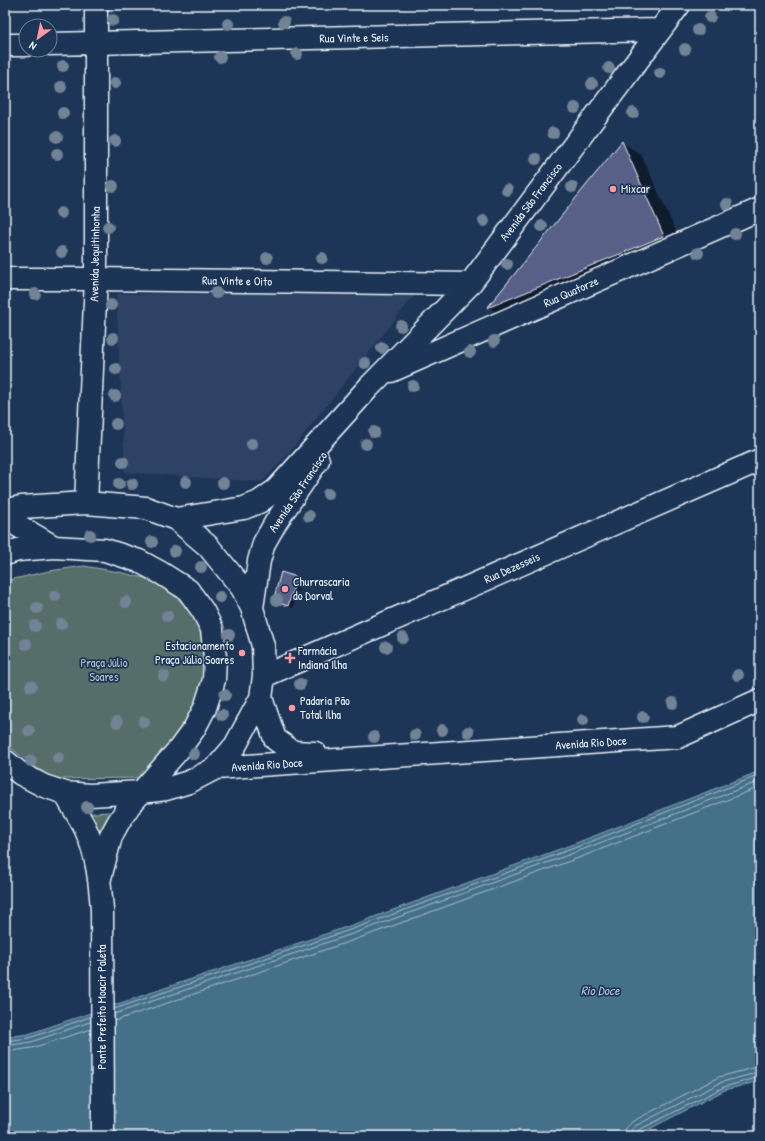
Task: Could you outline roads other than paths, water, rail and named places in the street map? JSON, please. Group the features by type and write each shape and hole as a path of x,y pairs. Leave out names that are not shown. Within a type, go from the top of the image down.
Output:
{"street":[{"name":"Avenida Jequitinhonha","path":"86,502 96,279 96,5"},
{"name":"Avenida São Francisco","path":"176,519 244,508 259,502 276,490 375,381 470,284 678,5"},
{"name":"Rua Vinte e Seis","path":"58,44 658,30"},
{"path":"5,45 18,45"},
{"name":"Rua Quatorze","path":"375,381 760,209"},
{"name":"Rua Vinte e Oito","path":"5,279 470,284"},
{"name":"Avenida São Francisco","path":"252,608 259,561 268,536 276,522 375,381"},
{"name":"Rua Dezesseis","path":"264,676 760,460"},
{"path":"5,510 22,507 86,502 146,508 176,519 208,546 242,588 252,608 263,646 264,676 260,698 235,746 216,768 189,782 166,789 90,795 65,793 44,786 10,769"},
{"path":"5,518 54,547"},
{"path":"5,554 18,550 54,547 105,550 139,562 161,573 188,590 203,611 212,629 215,657 214,680 205,708 194,729 180,748 141,792"},
{"name":"Avenida Rio Doce","path":"260,698 275,739 293,752 414,755"},
{"name":"Avenida Rio Doce","path":"216,768 678,737 760,700"},
{"name":"Ponte Prefeito Moacir Paleta","path":"100,878 111,836 129,806 141,792"},
{"name":"Ponte Prefeito Moacir Paleta","path":"65,793 85,828 100,878 102,910 103,1136"}],"water":[{"name":"Rio Doce","path":"760,771 760,1081 725,1090 636,1136 5,1136 5,1037 28,1034 352,925 576,843"}],"place":[{"name":"Mixcar","path":"613,189"},
{"name":"Churrascaria do Dorval","path":"285,589"},
{"name":"Estacionamento Praça Júlio Soares","path":"242,653"},
{"name":"Farmácia Indiana Ilha","path":"290,658"},
{"name":"Padaria Pão Total Ilha","path":"292,708"}],"park label":[{"name":"Praça Júlio Soares","path":"104,670"}]}
